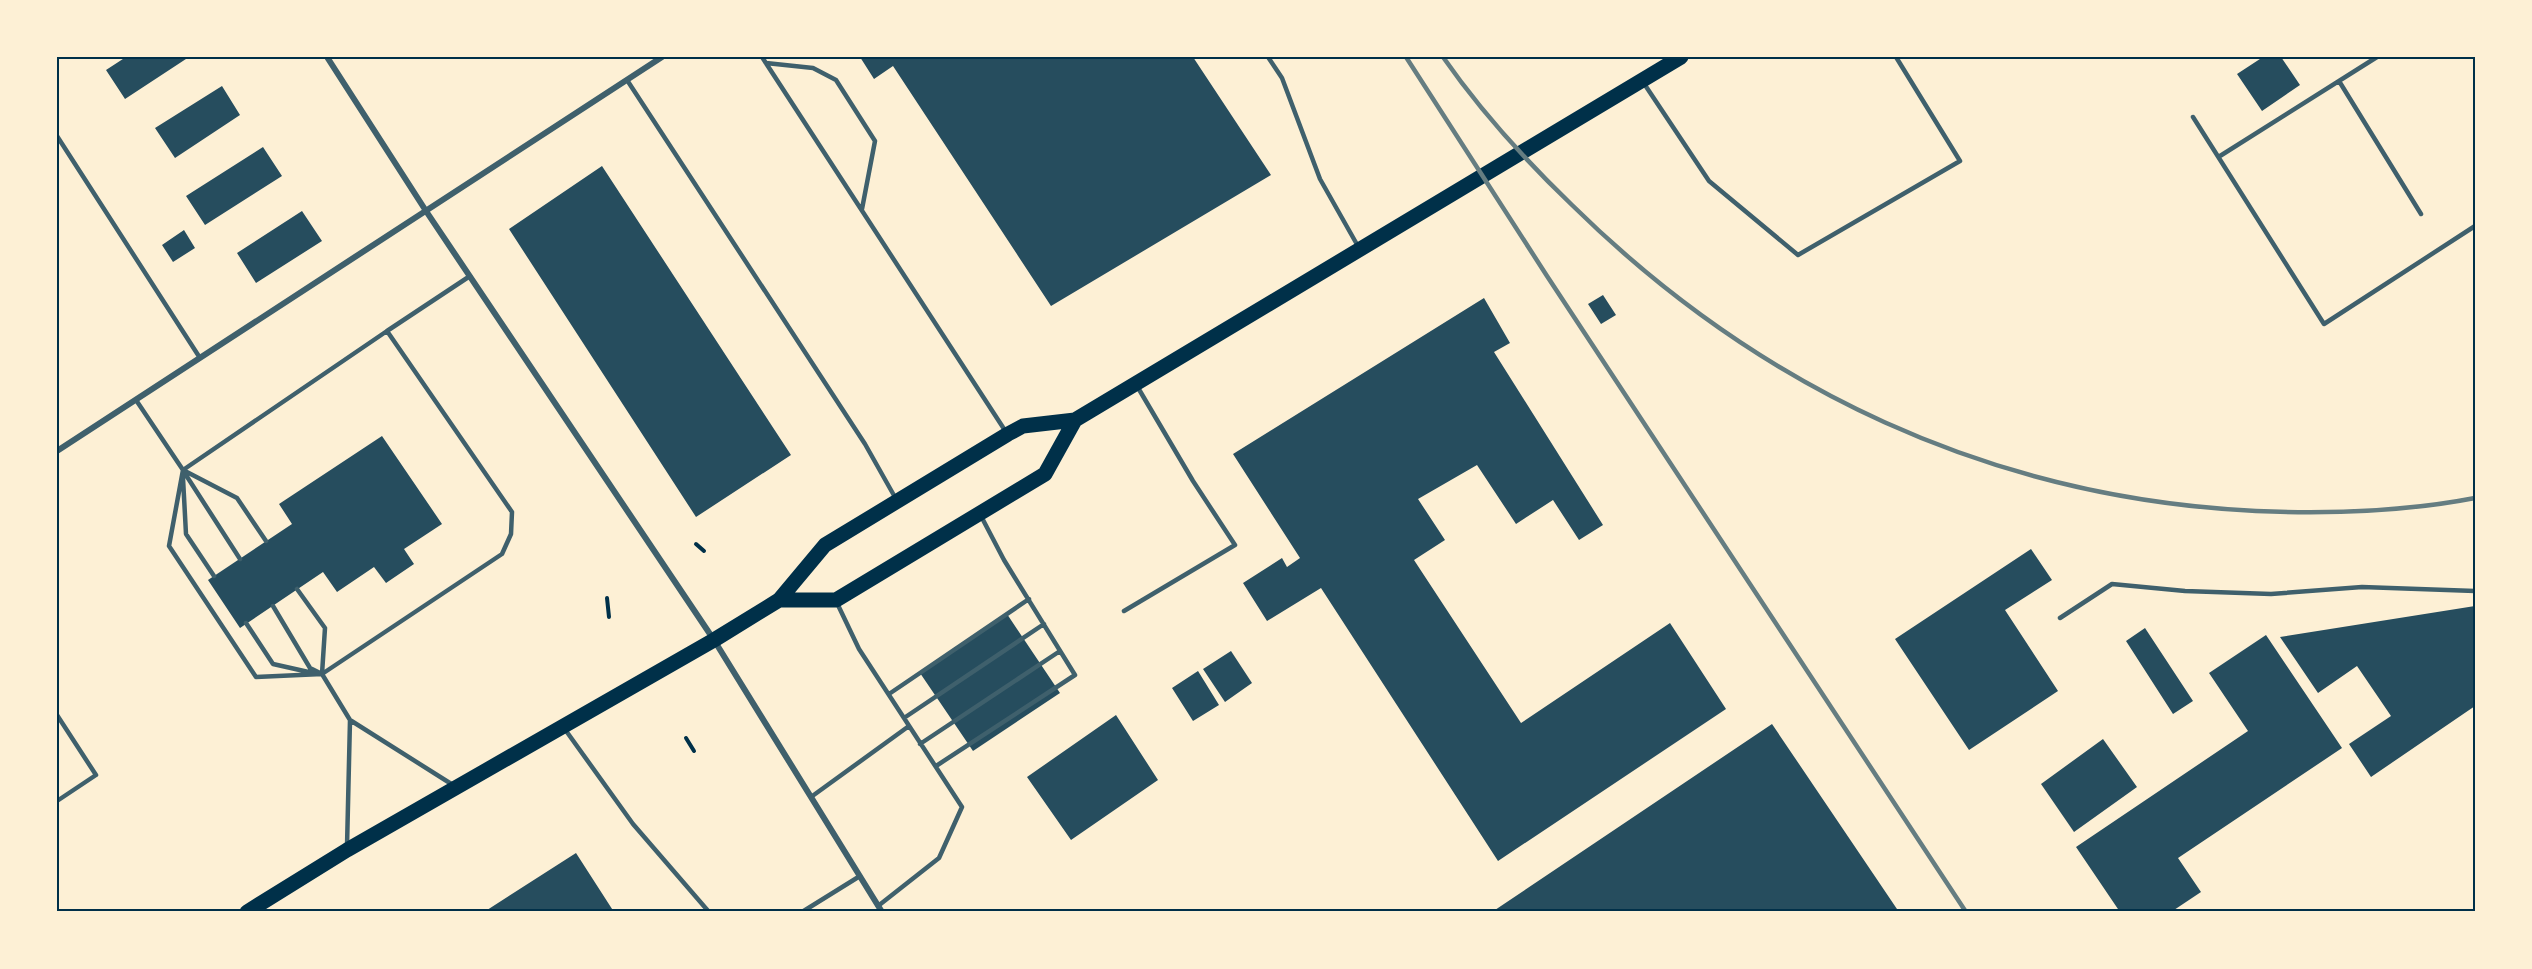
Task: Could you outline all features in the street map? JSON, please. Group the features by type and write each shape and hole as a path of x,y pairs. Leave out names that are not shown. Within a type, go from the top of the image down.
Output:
{"main road":[{"path":"247,912 347,850 714,640 779,600 825,545 1008,434 1023,426 1075,420 1681,57"},
{"path":"779,600 836,600 980,514 1045,474 1075,420"}],"street":[{"path":"327,57 426,211 714,640 880,909"},
{"path":"57,451 662,57"}],"lane":[{"path":"762,57 1008,434"},
{"path":"1268,57 1282,78 1320,179 1360,250"},
{"path":"1641,81 1709,181 1798,255 1959,161 1896,57"},
{"path":"2220,156 2377,57"},
{"path":"766,63 813,68 836,80 875,141 862,209"},
{"path":"627,80 865,444 898,501"},
{"path":"2339,81 2421,214"},
{"path":"2193,117 2220,156 2324,324 2475,226"},
{"path":"57,136 200,358"},
{"path":"387,331 512,512 511,534 502,554 322,674 256,676 169,546 183,470 387,331 470,276"},
{"path":"1124,611 1235,545 1193,481 1136,383"},
{"path":"136,400 240,559"},
{"path":"183,470 237,498 266,541"},
{"path":"183,470 186,534 214,576"},
{"path":"936,766 1075,675 1004,560 980,514"},
{"path":"2060,618 2112,584 2185,591 2271,594 2362,587 2475,591"},
{"path":"297,589 325,628 322,674"},
{"path":"889,694 1029,599"},
{"path":"836,600 860,649 962,807 939,858 880,909"},
{"path":"273,606 310,668 322,674 350,720 456,787"},
{"path":"246,623 273,664 322,674"},
{"path":"904,718 1044,624"},
{"path":"920,744 1060,651"},
{"path":"57,715 96,775 57,801"},
{"path":"347,850 350,720"},
{"path":"563,726 633,824 710,912"},
{"path":"811,797 909,726"},
{"path":"802,912 860,876"}],"path":[{"path":"696,544 704,551"},
{"path":"607,598 609,617"},
{"path":"686,738 694,751"}],"building":[{"path":"126,57 189,57 125,99 106,70"},
{"path":"860,57 1193,57 1271,175 1051,306 893,66 874,79"},
{"path":"2263,57 2281,57 2300,85 2262,111 2237,74"},
{"path":"222,86 240,115 175,158 155,128"},
{"path":"263,147 282,176 205,225 186,196"},
{"path":"602,166 791,455 696,517 509,229"},
{"path":"302,211 322,241 256,283 237,253"},
{"path":"184,230 195,248 173,262 162,245"},
{"path":"1603,295 1616,315 1601,324 1588,304"},
{"path":"1484,298 1510,343 1494,352 1603,525 1579,540 1553,500 1516,524 1477,465 1418,499 1445,540 1414,560 1521,723 1670,623 1726,709 1498,861 1321,588 1267,621 1243,583 1282,558 1287,567 1300,558 1233,454"},
{"path":"382,436 442,524 404,549 414,564 386,583 374,567 337,592 323,572 240,628 208,580 292,524 279,504"},
{"path":"2031,549 2052,580 2005,610 2058,691 1969,750 1895,639"},
{"path":"2475,606 2475,706 2371,777 2349,744 2391,716 2357,666 2318,693 2280,637"},
{"path":"1007,614 1060,693 973,751 920,673"},
{"path":"2145,628 2193,701 2173,714 2126,641"},
{"path":"2266,635 2342,748 2178,858 2201,892 2171,912 2120,912 2076,847 2248,731 2209,673"},
{"path":"1231,651 1252,683 1225,702 1203,669"},
{"path":"1198,671 1219,705 1193,721 1172,688"},
{"path":"1116,715 1158,780 1071,840 1027,777"},
{"path":"1772,724 1899,912 1492,912"},
{"path":"2103,739 2137,787 2074,832 2041,784"},
{"path":"576,853 614,912 484,912"}],"railway":[{"path":"1406,57 1547,276 1966,912"},
{"path":"1443,57 1488,116 1520,152 1572,205 1644,271 1721,329 1801,380 1885,422 1973,457 2064,484 2158,502 2256,511 2338,512 2393,509 2475,498"}]}
